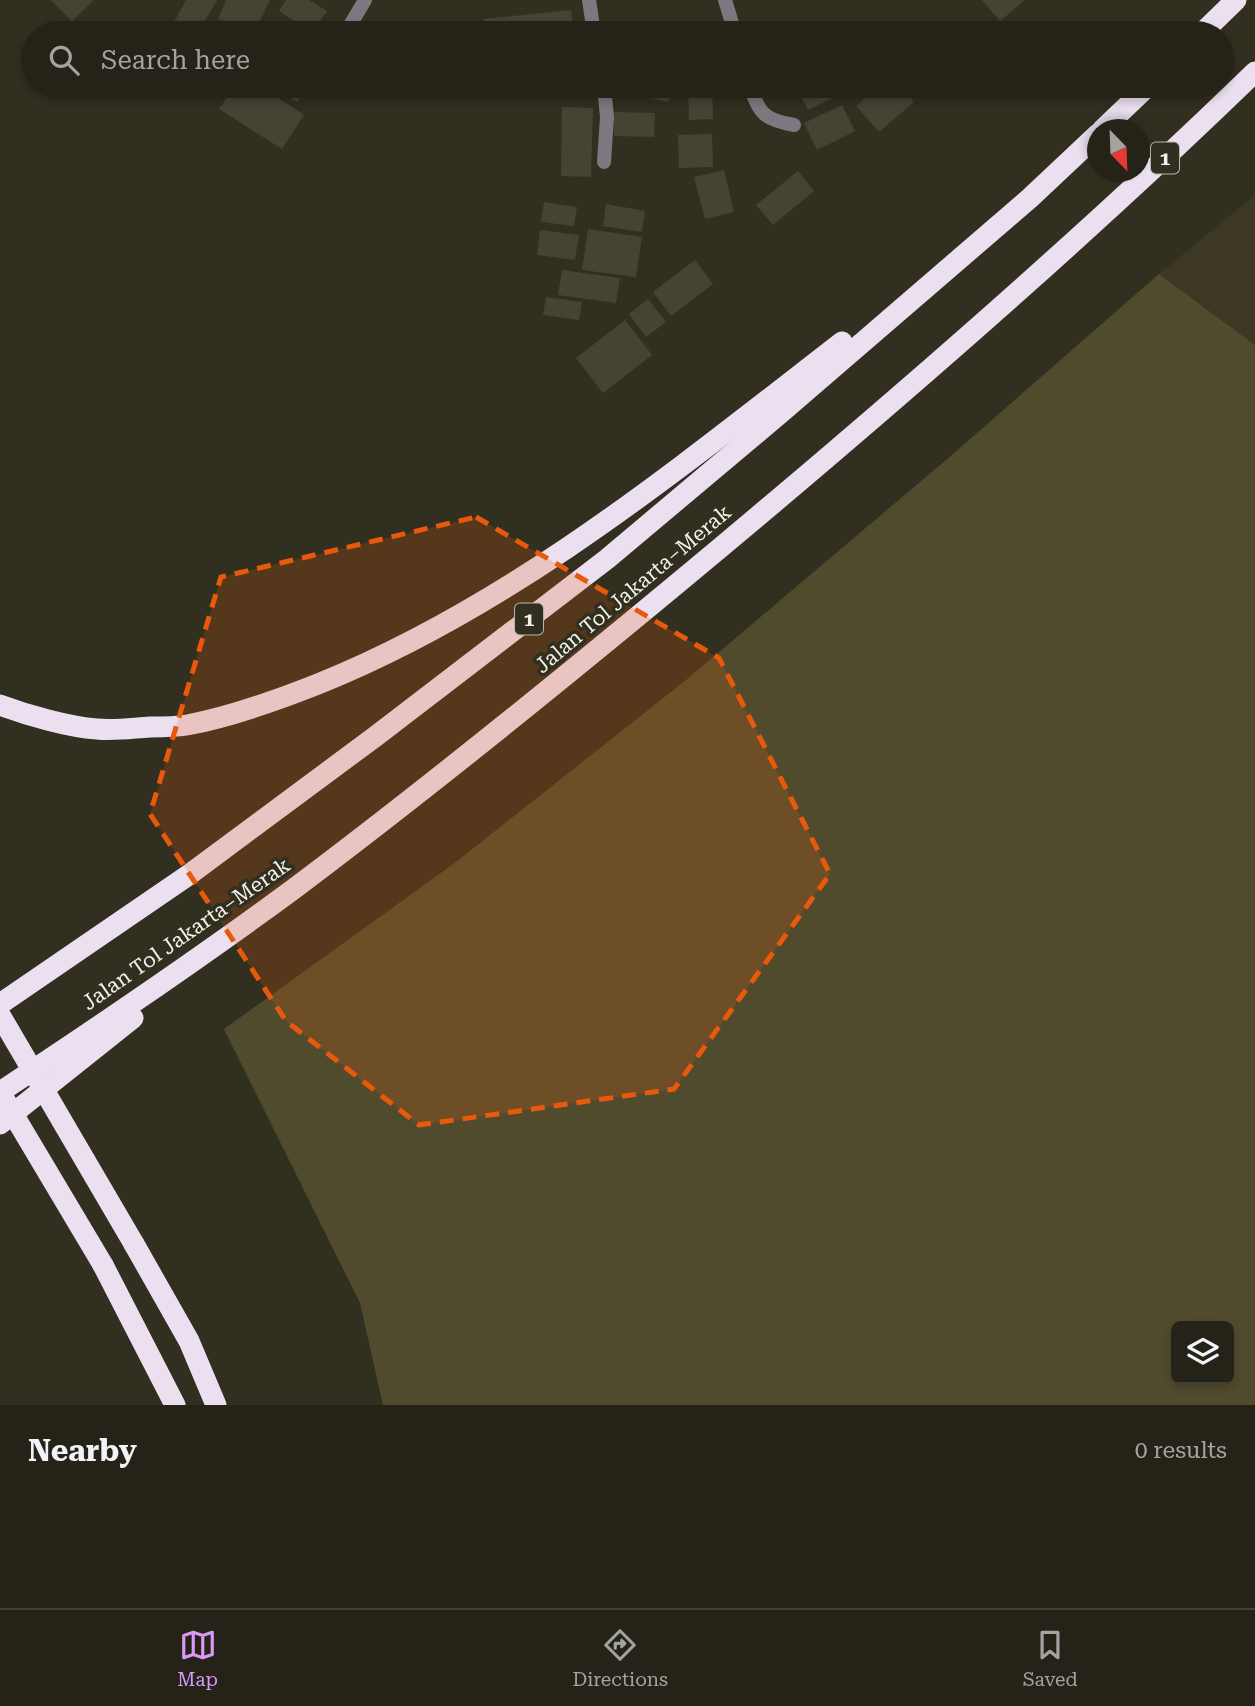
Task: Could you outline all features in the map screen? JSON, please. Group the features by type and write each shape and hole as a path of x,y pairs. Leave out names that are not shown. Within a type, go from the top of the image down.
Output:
{"highway":[{"path":"1214,21 1236,0"},
{"name":"Jalan Tol Jakarta–Merak","path":"1234,92 1255,72"},
{"path":"1114,119 1135,98"},
{"name":"Jalan Tol Jakarta–Merak","path":"0,1092 85,1036 293,889 564,679 823,462 1074,242 1227,98"},
{"name":"Jalan Tol Jakarta–Merak","path":"0,1004 190,874 596,568 1030,198 1087,144"},
{"path":"0,705 23,713 97,729 185,726 273,702 359,667 434,630 530,572 615,515 701,452 1030,198"},
{"path":"0,1124 293,889"},
{"path":"0,1015 189,1341 216,1405"},
{"path":"0,1092 103,1265 175,1405"}],"street":[{"path":"353,21 365,0"},
{"path":"589,0 592,21"},
{"path":"725,0 731,21"},
{"path":"604,162 607,117 605,98"},
{"path":"755,98 760,111 772,121 794,125"}],"highlighted area":[{"path":"476,517 719,658 830,874 674,1089 419,1125 286,1021 150,814 221,577"}],"shaded area":[{"path":"1255,195 1255,345 1159,274"},
{"path":"1159,274 1255,345 1255,1405 383,1405 360,1303 224,1029 456,862 686,680 946,460"}],"building":[{"path":"51,0 94,0 72,21"},
{"path":"186,0 217,0 205,21 175,21"},
{"path":"226,0 270,0 260,21 218,19"},
{"path":"286,0 309,0 327,11 320,21 294,21 279,11"},
{"path":"982,0 1025,0 1000,21"},
{"path":"571,10 572,21 483,21"},
{"path":"227,98 278,98 304,115 282,149 219,109"},
{"path":"651,98 669,98 668,102"},
{"path":"688,98 712,98 713,119 689,120"},
{"path":"802,98 833,98 808,110"},
{"path":"866,98 911,98 914,102 879,132 856,106"},
{"path":"842,105 855,131 817,150 804,123"},
{"path":"562,107 593,108 591,177 561,176"},
{"path":"614,112 655,113 654,137 614,136"},
{"path":"712,134 713,167 679,168 678,135"},
{"path":"724,170 734,212 705,219 694,177"},
{"path":"798,171 814,191 773,225 756,205"},
{"path":"544,202 577,207 574,226 541,222"},
{"path":"606,204 645,211 642,232 603,226"},
{"path":"588,229 642,237 636,277 582,270"},
{"path":"540,230 579,235 575,260 537,255"},
{"path":"695,260 713,284 671,316 653,292"},
{"path":"562,270 620,278 616,303 558,295"},
{"path":"546,297 582,302 579,320 543,315"},
{"path":"648,299 666,322 646,337 629,314"},
{"path":"625,320 652,355 603,393 576,358"}]}
